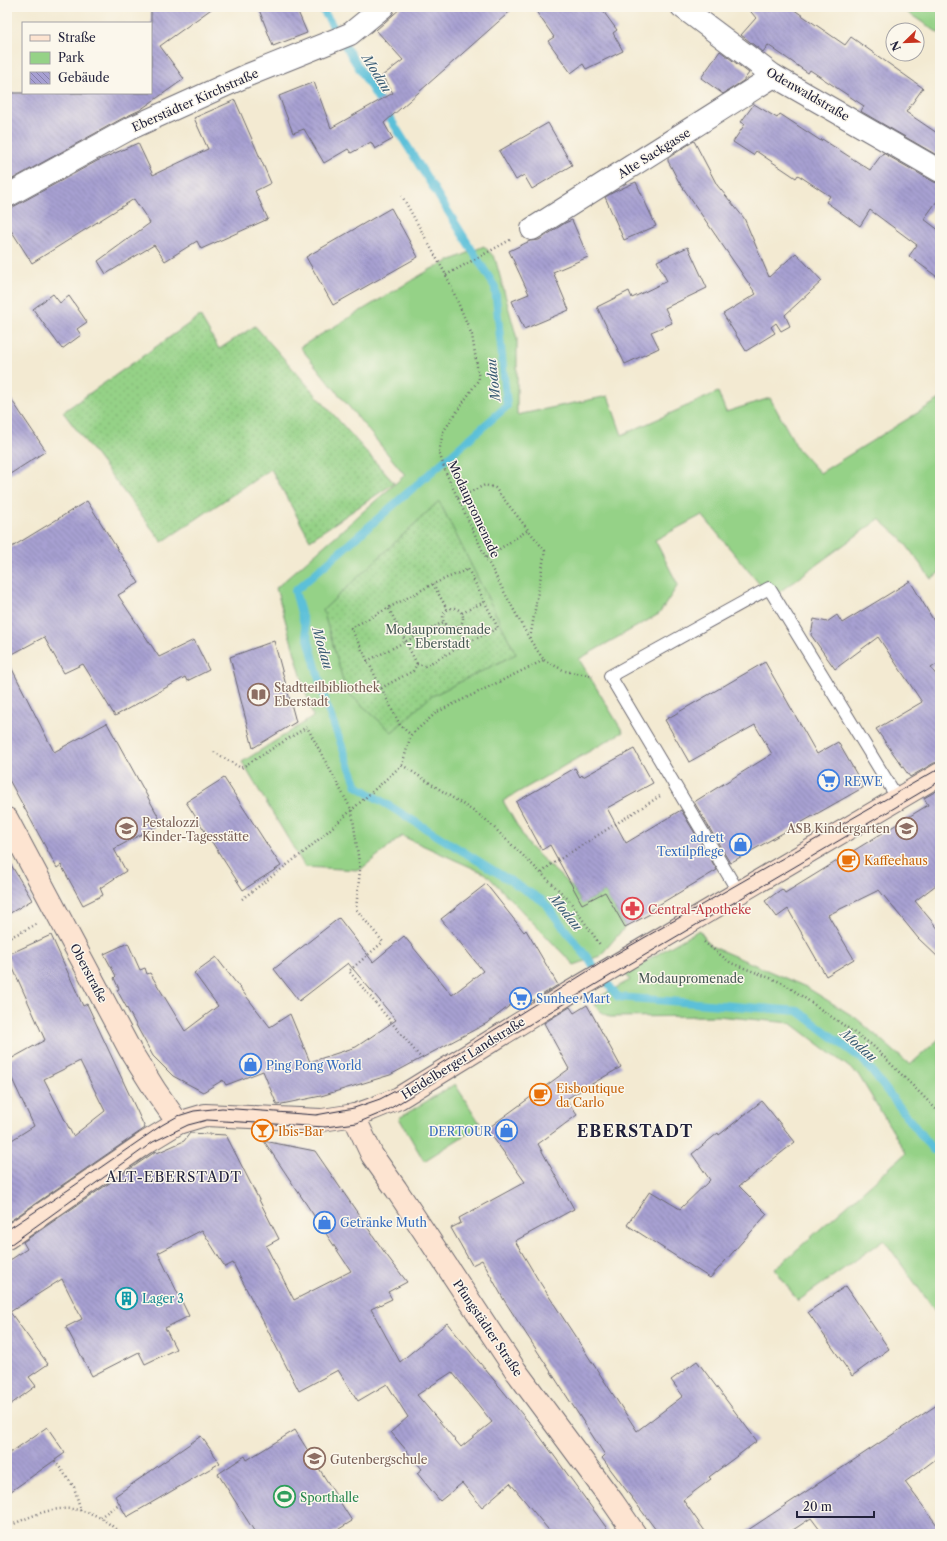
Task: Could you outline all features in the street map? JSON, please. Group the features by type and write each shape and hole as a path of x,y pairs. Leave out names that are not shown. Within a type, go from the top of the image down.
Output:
{"street":[{"name":"Eberstädter Kirchstraße","path":"7,196 129,129 248,74 350,34 383,7"},
{"name":"Odenwaldstraße","path":"682,7 774,76 940,171"},
{"name":"Alte Sackgasse","path":"532,228 774,76"},
{"name":"Heidelberger Landstraße","path":"7,1238 145,1143 178,1123 205,1115 322,1120 355,1115 399,1098 578,987 940,774"},
{"name":"Oberstraße","path":"7,819 130,1050 178,1123"},
{"name":"Pfungstädter Straße","path":"355,1115 357,1123 372,1155 516,1371 635,1534"}],"lane":[{"path":"739,893 610,676 769,588 898,799"}],"path":[{"name":"Modaupromenade","path":"402,196 446,275 472,335 479,379 443,432 439,452 446,473 486,558 530,640 544,660"},
{"path":"446,275 511,240"},
{"path":"458,498 485,485 495,488 545,551 530,640"},
{"path":"486,558 528,530"},
{"path":"411,735 400,725 351,628 389,609 433,584 468,569 498,628 471,641 462,639"},
{"path":"433,584 447,610"},
{"path":"462,613 485,602"},
{"path":"454,608 462,613 463,620 456,627 448,626 444,622 443,617 447,610 454,608"},
{"path":"389,609 417,664 425,666 458,648 462,639"},
{"path":"367,661 444,622"},
{"path":"456,627 462,639"},
{"path":"242,899 308,849 402,765 411,735 437,712 544,660 565,671 597,677 610,676"},
{"path":"381,688 413,671 417,664"},
{"path":"214,752 241,768 307,727 352,811 360,870 356,909 383,942 349,971 435,1075"},
{"path":"402,765 484,818 542,873 569,900 611,968"},
{"path":"542,873 549,866 676,786"},
{"path":"7,939 58,913"},
{"path":"702,941 731,963 783,983 872,1045 940,1114"},
{"path":"55,1461 74,1487 81,1511"},
{"path":"100,1517 119,1504"},
{"path":"7,1527 42,1512 64,1508 81,1511 100,1517 122,1534"}],"green space":[{"path":"899,7 940,7 940,34 925,24 925,22 922,22"},
{"name":"Modaupromenade - Eberstadt","path":"484,246 495,258 517,339 517,415 608,396 622,435 718,392 726,412 770,398 798,449 820,473 940,399 940,572 931,579 902,539 879,519 771,598 702,515 655,540 678,585 659,614 579,659 623,732 503,801 529,846 573,888 582,904 605,892 625,927 600,956 574,965 486,874 402,836 360,870 305,867 242,762 313,717 276,588 405,475 300,347 431,269"},
{"path":"200,316 219,349 255,326 394,483 310,540 271,469 162,542 63,412"},
{"path":"439,501 516,654 430,697 392,732 346,691 323,610"},
{"name":"Modaupromenade","path":"699,930 711,946 806,987 856,1018 910,1065 940,1038 940,1318 884,1240 798,1301 775,1269 906,1153 858,1074 791,1023 717,1016 610,1017 599,1011 592,1001 630,980 625,973"},
{"path":"455,1084 481,1125 424,1161 399,1118"}],"building":[{"path":"151,7 214,7 160,46 184,79 140,110 7,182 7,93 152,94"},
{"path":"258,7 296,7 307,33 273,46"},
{"path":"402,7 515,7 384,123 393,139 375,149 371,142 351,153 348,149 324,163 304,129 293,133 279,96 314,82 331,128 393,93 382,76 403,60 376,30"},
{"path":"533,7 600,7 617,30 613,33 623,51 586,69 583,64 571,73 548,41 554,37"},
{"path":"747,7 790,7 845,45 851,37 923,88 906,112 940,135 940,157 862,112 861,111 864,106 810,70 808,73 768,45 763,52 741,35 756,18"},
{"path":"720,51 749,73 743,81 723,94 701,78"},
{"path":"235,100 271,183 255,191 268,219 201,249 197,241 165,261 154,245 106,274 98,261 150,223 134,199 32,263 7,224 7,208 13,207 97,161 138,143 153,175 208,149 194,118"},
{"path":"754,104 777,118 780,114 821,141 822,139 870,170 883,153 934,182 940,183 940,197 924,219 940,231 940,279 909,256 917,245 870,210 860,226 826,202 830,196 798,175 796,178 756,151 753,155 733,142 745,124 741,122"},
{"path":"548,123 572,165 532,189 524,175 516,180 499,151"},
{"path":"694,141 717,185 744,218 769,277 796,253 822,281 785,315 790,326 781,331 776,323 771,327 775,333 746,351 723,314 756,294 679,182 668,161 668,158"},
{"path":"636,182 656,226 624,240 605,197"},
{"path":"391,208 418,257 333,305 306,257"},
{"path":"572,220 588,257 553,272 569,310 524,329 512,301 529,294 509,251 530,241 539,240"},
{"path":"688,247 707,288 665,308 672,323 651,332 659,348 625,364 597,307 629,291 632,298 667,281 657,261"},
{"path":"53,294 60,303 69,296 87,322 77,329 81,335 62,349 33,309"},
{"path":"7,393 46,451 7,476"},
{"path":"87,501 139,583 118,595 159,657 194,640 209,670 187,681 185,677 115,716 83,664 64,673 44,637 7,657 7,550"},
{"path":"910,581 940,631 940,662 931,668 940,680 940,762 934,763 910,777 876,729 922,702 878,637 835,669 811,635 814,619 827,622 837,615 842,623"},
{"path":"274,641 296,722 253,748 230,657"},
{"path":"7,659 54,752 107,723 162,823 114,849 126,871 100,888 103,895 83,905 61,865 57,868 7,776"},
{"path":"765,662 817,754 838,742 864,787 730,863 694,802 772,754 755,725 689,762 665,720"},
{"path":"634,749 653,783 607,808 626,843 681,810 717,870 650,910 652,913 625,927 605,892 582,904 550,845 542,850 516,802 575,768 580,777 582,775 583,777"},
{"path":"224,778 281,866 243,890 186,802"},
{"path":"940,789 940,882 915,901 940,931 940,959 918,938 879,890 828,915 854,959 826,976 788,909 777,917 765,901 782,889 785,893 928,805 924,798"},
{"path":"7,858 32,900 7,915"},
{"path":"486,884 524,932 526,930 558,985 532,1001 527,992 489,1022 390,1075 321,1096 277,1105 263,1071 226,1085 223,1080 203,1092 173,1076 153,1056 117,990 119,989 114,978 116,976 104,954 128,943 140,970 145,968 147,974 150,973 185,1031 218,1006 194,973 216,957 270,1027 290,1014 310,1062 356,1047 396,1020 348,963 299,1001 274,969 339,918 373,962 404,936 452,995 483,971 441,919"},
{"path":"51,935 83,1006 87,1004 145,1128 10,1221 7,1216 7,1143 34,1126 7,1068 7,1061 45,1040 7,955","holes":["80,1061 105,1111 73,1136 44,1079"]},
{"path":"587,1005 621,1067 566,1099 577,1115 538,1144 574,1209 515,1241 537,1278 637,1431 683,1396 671,1380 697,1361 757,1441 709,1477 711,1479 683,1500 707,1534 659,1534 602,1458 605,1455 504,1300 482,1260 472,1265 451,1228 461,1223 459,1218 525,1182 487,1129 569,1069 544,1023 570,1007 574,1013"},
{"path":"762,1101 795,1142 739,1186 767,1214 710,1278 627,1225 650,1191 680,1209 710,1180 692,1154"},
{"path":"190,1133 226,1135 279,1239 266,1246 294,1300 351,1271 264,1141 315,1151 385,1253 407,1282 388,1292 392,1299 371,1309 400,1362 447,1323 536,1431 611,1534 552,1534 510,1483 482,1507 462,1483 440,1501 417,1473 422,1469 391,1432 408,1417 387,1384 358,1401 338,1370 299,1391 233,1263 225,1267 202,1230 158,1253 189,1316 165,1328 176,1349 145,1364 139,1352 92,1376 66,1327 82,1319 62,1279 10,1312 48,1364 29,1377 36,1386 7,1407 7,1262 27,1249 23,1242 156,1151 157,1153 184,1141","holes":["452,1372 492,1422 461,1447 417,1395"]},
{"path":"846,1286 889,1349 852,1376 808,1312"},
{"path":"940,1403 940,1456 905,1482 940,1529 940,1534 823,1534 811,1518 787,1534 742,1534"},
{"path":"47,1427 65,1453 7,1494 7,1455"},
{"name":"Sporthalle","path":"295,1430 352,1521 331,1534 256,1534 218,1474 245,1456 247,1460"},
{"path":"201,1436 220,1463 127,1517 115,1496"}],"waterway":[{"name":"Modau","path":"321,7 495,287 507,406 295,591 326,704 357,786 543,901 618,997 798,1011 863,1060 933,1150 940,1151"}],"tram line":[{"path":"7,1230 162,1125 178,1116 194,1111 222,1108 316,1115 354,1108 380,1099 403,1087 609,958 940,768"},
{"path":"7,1247 153,1142 188,1125 207,1120 325,1127 357,1123 386,1111 618,971 940,781"}],"place":[{"name":"Stadtteilbibliothek Eberstadt","path":"259,694"},
{"name":"REWE","path":"829,781"},
{"name":"ASB Kindergarten","path":"906,828"},
{"name":"Pestalozzi Kinder-Tagesstätte","path":"126,829"},
{"name":"adrett Textilpflege","path":"740,844"},
{"name":"Kaffeehaus","path":"848,860"},
{"name":"Central-Apotheke","path":"633,909"},
{"name":"Sunhee Mart","path":"520,998"},
{"name":"Ping Pong World","path":"251,1065"},
{"name":"Eisboutique da Carlo","path":"540,1095"},
{"name":"Ibis-Bar","path":"263,1131"},
{"name":"DERTOUR","path":"507,1131"},
{"name":"Getränke Muth","path":"325,1222"},
{"name":"Lager 3","path":"127,1298"},
{"name":"Gutenbergschule","path":"314,1459"},
{"name":"Sporthalle","path":"285,1497"}],"district":[{"name":"EBERSTADT","path":"635,1131"},
{"name":"ALT-EBERSTADT","path":"174,1177"}]}
